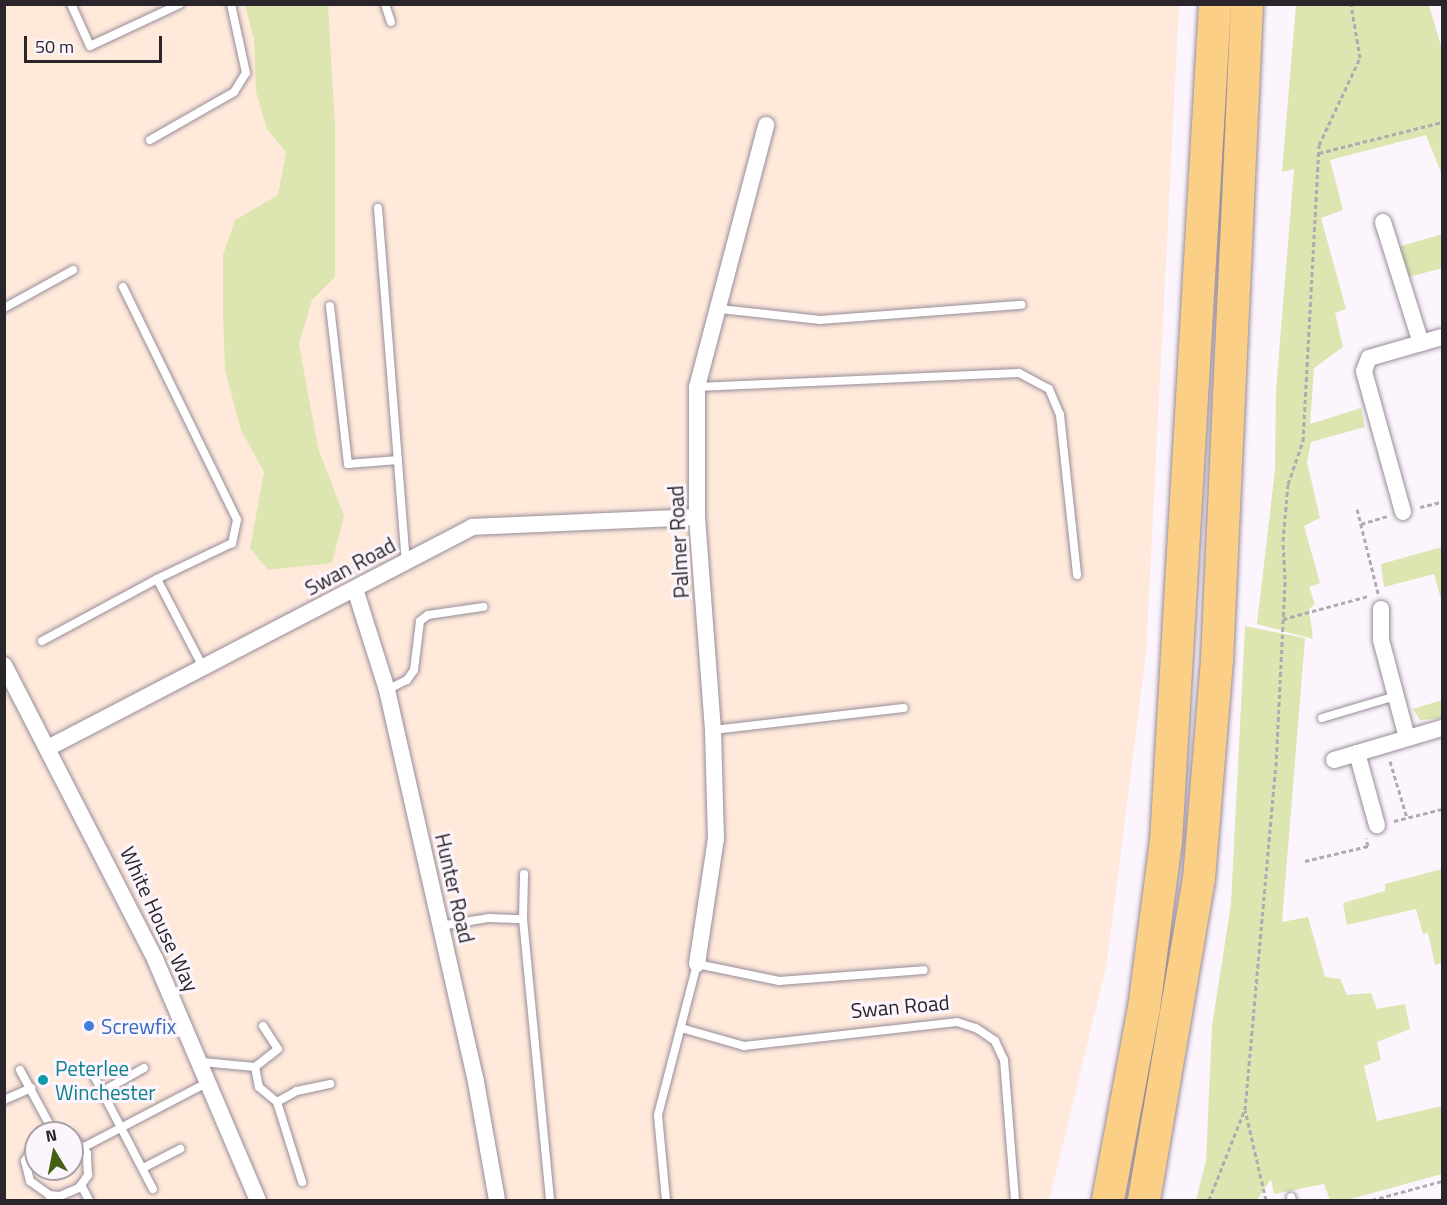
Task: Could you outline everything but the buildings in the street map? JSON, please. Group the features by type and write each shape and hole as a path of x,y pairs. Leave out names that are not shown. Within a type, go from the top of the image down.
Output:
{"highway":[{"path":"1108,1200 1144,1008 1167,842 1215,4"},
{"path":"1144,1200 1198,879 1217,660 1247,4"}],"street":[{"name":"Palmer Road","path":"697,964 716,839 713,730 697,517 697,387 720,309 766,125"},
{"path":"1383,222 1421,343"},
{"path":"1403,512 1364,371 1369,358 1443,337"},
{"name":"Swan Road","path":"48,748 204,669 472,527 697,517"},
{"name":"Hunter Road","path":"355,589 387,690 476,1082 497,1200"},
{"path":"1381,609 1381,640 1407,738"},
{"name":"White House Way","path":"4,665 101,846 202,1062 258,1200"},
{"path":"1334,760 1443,728"},
{"path":"1357,753 1377,825"}],"lane":[{"path":"71,4 90,46 180,4"},
{"path":"150,140 234,92 246,73 231,4"},
{"path":"385,4 391,22"},
{"path":"378,208 406,562"},
{"path":"4,308 73,270"},
{"path":"42,641 157,579 232,543 237,520 123,287"},
{"path":"720,309 820,320 1022,305"},
{"path":"330,306 348,465 398,460"},
{"path":"697,387 1019,373 1049,389 1060,415 1077,575"},
{"path":"157,579 204,669"},
{"path":"387,690 407,680 414,670 420,621 428,615 483,607"},
{"path":"1322,718 1396,696"},
{"path":"713,730 904,708"},
{"path":"524,874 523,919 550,1199"},
{"path":"440,926 489,918 523,919"},
{"path":"666,1200 658,1115 697,964 779,981 924,970"},
{"name":"Swan Road","path":"681,1028 744,1046 957,1022 976,1028 994,1041 1004,1060 1015,1200"},
{"path":"202,1062 255,1067 278,1049 263,1026"},
{"path":"255,1067 259,1087 277,1102 302,1182"},
{"path":"102,1091 144,1068"},
{"path":"20,1070 48,1121"},
{"path":"92,1072 123,1127 153,1189"},
{"path":"84,1177 89,1164 84,1147 210,1081"},
{"path":"277,1102 297,1091 330,1084"},
{"path":"4,1100 31,1088"},
{"path":"143,1168 180,1149"},
{"path":"32,1181 37,1189 48,1198 69,1194 81,1185 83,1181"},
{"path":"81,1185 89,1200"}],"path":[{"path":"1266,1200 1245,1110 1251,1009 1269,866 1283,619 1283,542 1288,484 1303,441 1319,153 1360,58 1351,4"},
{"path":"1319,153 1443,122"},
{"path":"1283,619 1378,593 1357,509"},
{"path":"1386,745 1407,818"},
{"path":"1209,1200 1245,1110"},
{"path":"1372,1200 1443,1181"}],"shaded area":[{"path":"5,5 1179,5 1146,655 1106,968 1049,1200 5,1200"}],"green space":[{"path":"245,5 328,5 335,126 335,277 312,300 299,344 318,448 344,516 332,563 268,570 250,548 264,472 241,430 225,370 223,255 235,220 278,195 286,152 267,129 256,92 254,39"},
{"path":"1296,5 1429,5 1442,49 1442,175 1426,135 1330,160 1343,210 1321,218 1346,309 1335,313 1343,347 1314,368 1310,424 1361,408 1365,427 1311,442 1307,462 1320,518 1304,526 1320,583 1309,587 1315,604 1309,609 1313,639 1257,624 1275,470 1276,391 1294,169 1282,172"},
{"path":"1442,234 1442,268 1409,277 1398,247"},
{"path":"1442,547 1442,603 1434,574 1384,587 1381,564"},
{"path":"1245,626 1305,638 1282,922 1308,917 1325,977 1340,979 1347,995 1371,993 1377,1009 1405,1004 1410,1029 1377,1042 1381,1060 1364,1066 1377,1121 1442,1106 1442,1174 1347,1200 1330,1200 1324,1184 1274,1194 1271,1179 1257,1200 1196,1200 1206,1161 1212,1026 1231,904"},
{"path":"1442,700 1442,718 1420,720 1413,709"},
{"path":"1442,869 1442,963 1435,965 1428,933 1423,934 1416,909 1347,925 1343,903 1385,891 1385,884"}],"place":[{"name":"Screwfix","path":"89,1026"},
{"name":"Peterlee Winchester","path":"43,1080"}]}
